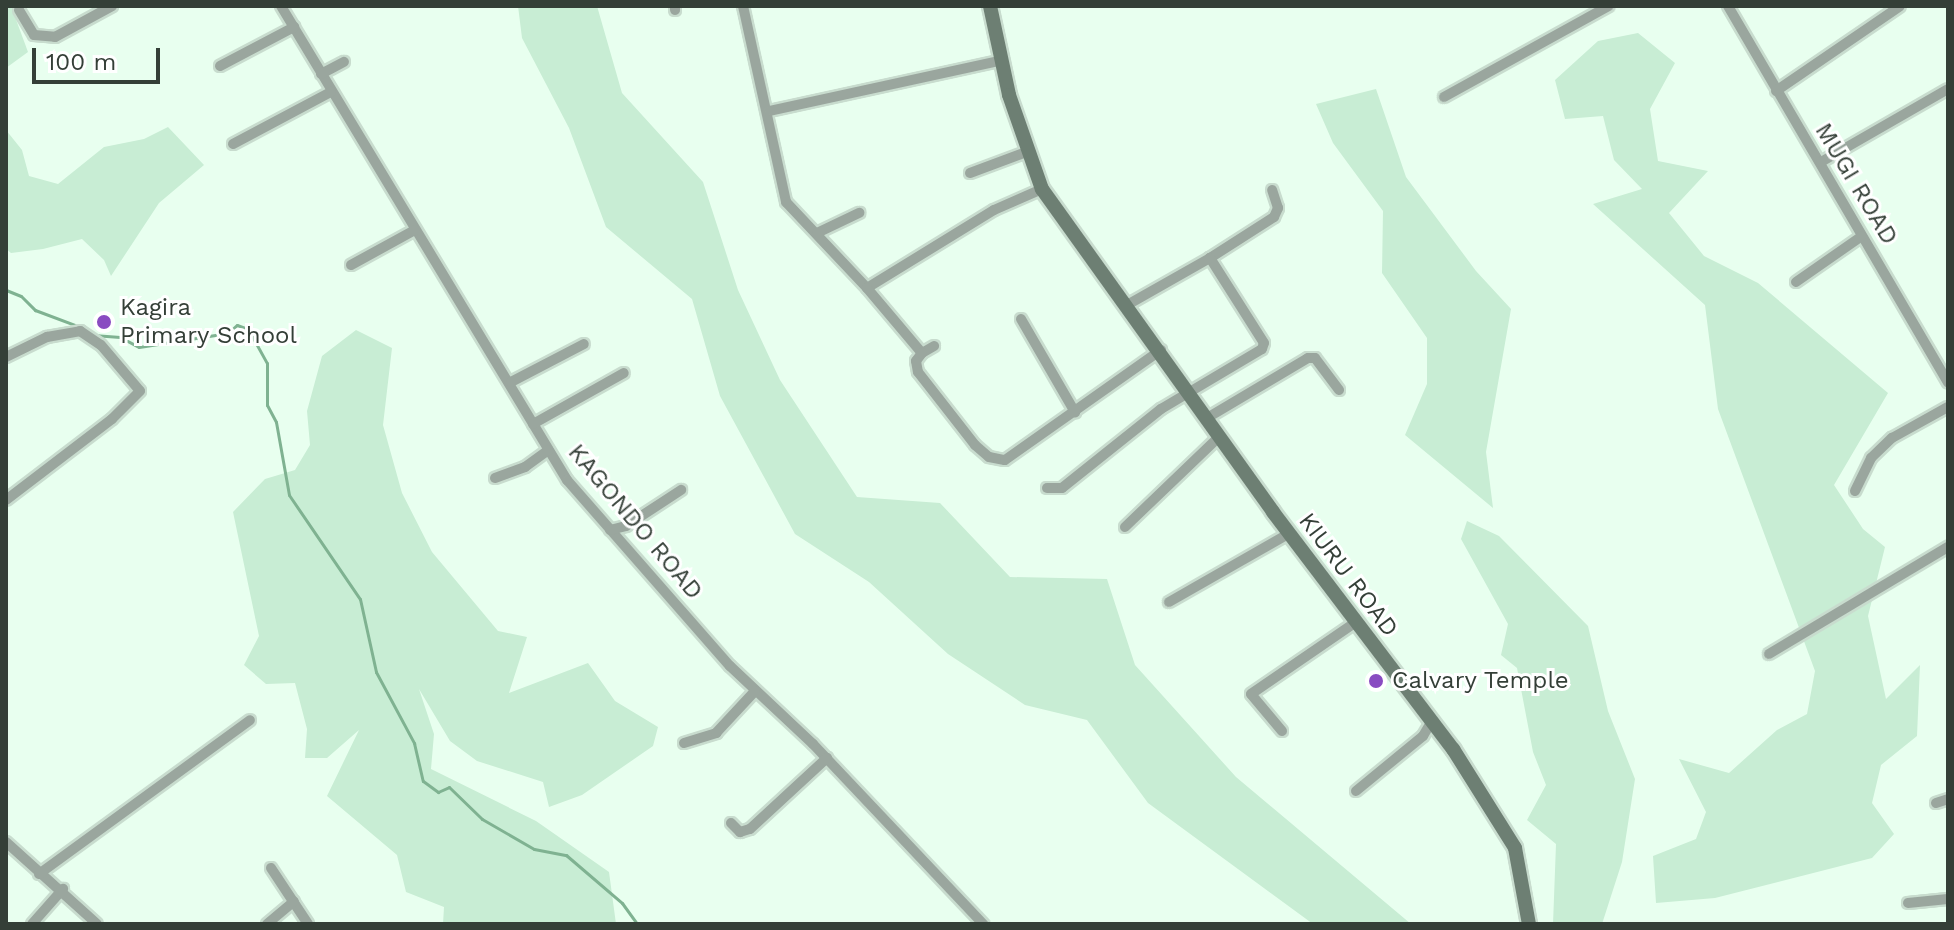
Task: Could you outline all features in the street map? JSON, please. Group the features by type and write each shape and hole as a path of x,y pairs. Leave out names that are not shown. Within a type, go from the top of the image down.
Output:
{"street":[{"path":"19,10 34,35 55,37 112,6"},
{"name":"KAGONDO ROAD","path":"281,6 415,230 511,382 548,450 610,530 755,691 827,758 983,924"},
{"path":"743,6 769,111 786,202 870,286 922,353"},
{"path":"990,6 1002,60 1042,189 1127,305 1274,217 1278,208 1272,190"},
{"path":"1444,97 1609,6"},
{"name":"MUGI ROAD","path":"1728,6 1862,236 1943,361 1948,383"},
{"path":"1776,91 1900,6"},
{"path":"220,66 294,27"},
{"path":"769,111 1002,60"},
{"path":"321,74 344,62"},
{"path":"1821,162 1948,89"},
{"path":"233,144 331,92"},
{"path":"970,173 1029,151"},
{"path":"870,286 994,210 1042,189"},
{"path":"817,233 859,213"},
{"path":"351,265 415,230"},
{"path":"1796,282 1862,236"},
{"path":"1047,488 1062,488 1189,391 1262,349 1264,343 1210,258"},
{"name":"KIURU ROAD","path":"1127,305 1290,533 1432,721 1515,848 1529,924"},
{"path":"1021,319 1075,412"},
{"path":"6,357 47,337 80,331 101,345 140,391 112,419 6,500"},
{"path":"511,382 584,344"},
{"path":"934,346 916,361 918,372 975,445 997,460 1016,456 1161,350"},
{"path":"1207,418 1308,358 1315,358 1339,390"},
{"path":"533,424 624,373"},
{"path":"1855,491 1871,458 1892,438 1948,407"},
{"path":"1125,527 1220,436"},
{"path":"495,478 548,450"},
{"path":"610,530 626,526 681,490"},
{"path":"1169,602 1290,533"},
{"path":"1769,654 1948,547"},
{"path":"1282,731 1251,694 1356,622"},
{"path":"684,743 716,733 755,691"},
{"path":"39,874 250,720"},
{"path":"1356,791 1423,736 1432,721"},
{"path":"731,823 740,832 750,829 827,758"},
{"path":"1936,803 1948,799"},
{"path":"6,842 39,874 63,889 97,924"},
{"path":"271,868 308,924"},
{"path":"32,924 63,889"},
{"path":"1908,903 1948,899"},
{"path":"267,924 294,901"}],"green space":[{"path":"6,6 11,6 28,52 6,68"},
{"path":"518,6 597,6 622,93 703,182 738,290 780,380 857,497 940,503 1010,577 1107,579 1135,665 1236,777 1411,924 1313,924 1148,803 1087,720 1025,705 948,654 869,582 795,534 720,396 692,299 606,227 569,128 522,38"},
{"path":"1638,33 1675,63 1650,109 1658,161 1708,171 1669,213 1704,256 1758,283 1888,393 1834,485 1863,529 1885,547 1868,616 1886,699 1920,665 1917,736 1881,765 1872,803 1894,834 1872,858 1715,898 1656,903 1653,856 1696,839 1706,812 1679,759 1729,773 1777,730 1807,714 1815,671 1718,409 1705,305 1593,204 1642,189 1614,160 1603,116 1565,119 1555,80 1598,41"},
{"path":"1376,89 1406,177 1476,271 1511,309 1486,452 1493,508 1405,435 1427,384 1427,338 1382,273 1383,211 1333,143 1316,104"},
{"path":"168,127 204,165 159,203 111,276 104,260 82,239 43,249 11,253 6,249 6,130 22,150 29,176 58,184 104,147 144,139"},
{"path":"356,330 392,348 383,425 402,493 432,552 498,631 527,637 509,693 588,663 615,701 658,727 653,746 582,795 549,807 543,782 477,761 450,741 419,689 434,734 431,769 536,821 609,872 616,924 443,924 444,907 406,892 397,855 327,796 359,730 327,758 305,758 307,729 295,683 266,684 244,665 259,636 233,512 265,479 295,470 310,445 307,411 322,356"},
{"path":"1467,521 1499,536 1588,626 1608,711 1635,779 1622,862 1602,924 1553,924 1556,844 1527,820 1546,785 1533,752 1517,668 1501,655 1508,624 1461,539"}],"waterway":[{"path":"6,290 21,296 35,310 80,327"},
{"path":"93,335 120,337 139,347 228,333 237,325 248,329 267,363 267,405 276,422 289,495 360,599 376,672 414,743 423,781 438,792 449,787 482,819 534,849 566,855 622,903 637,924"}],"place":[{"name":"Kagira Primary School","path":"104,322"},
{"name":"Calvary Temple","path":"1376,681"}]}
